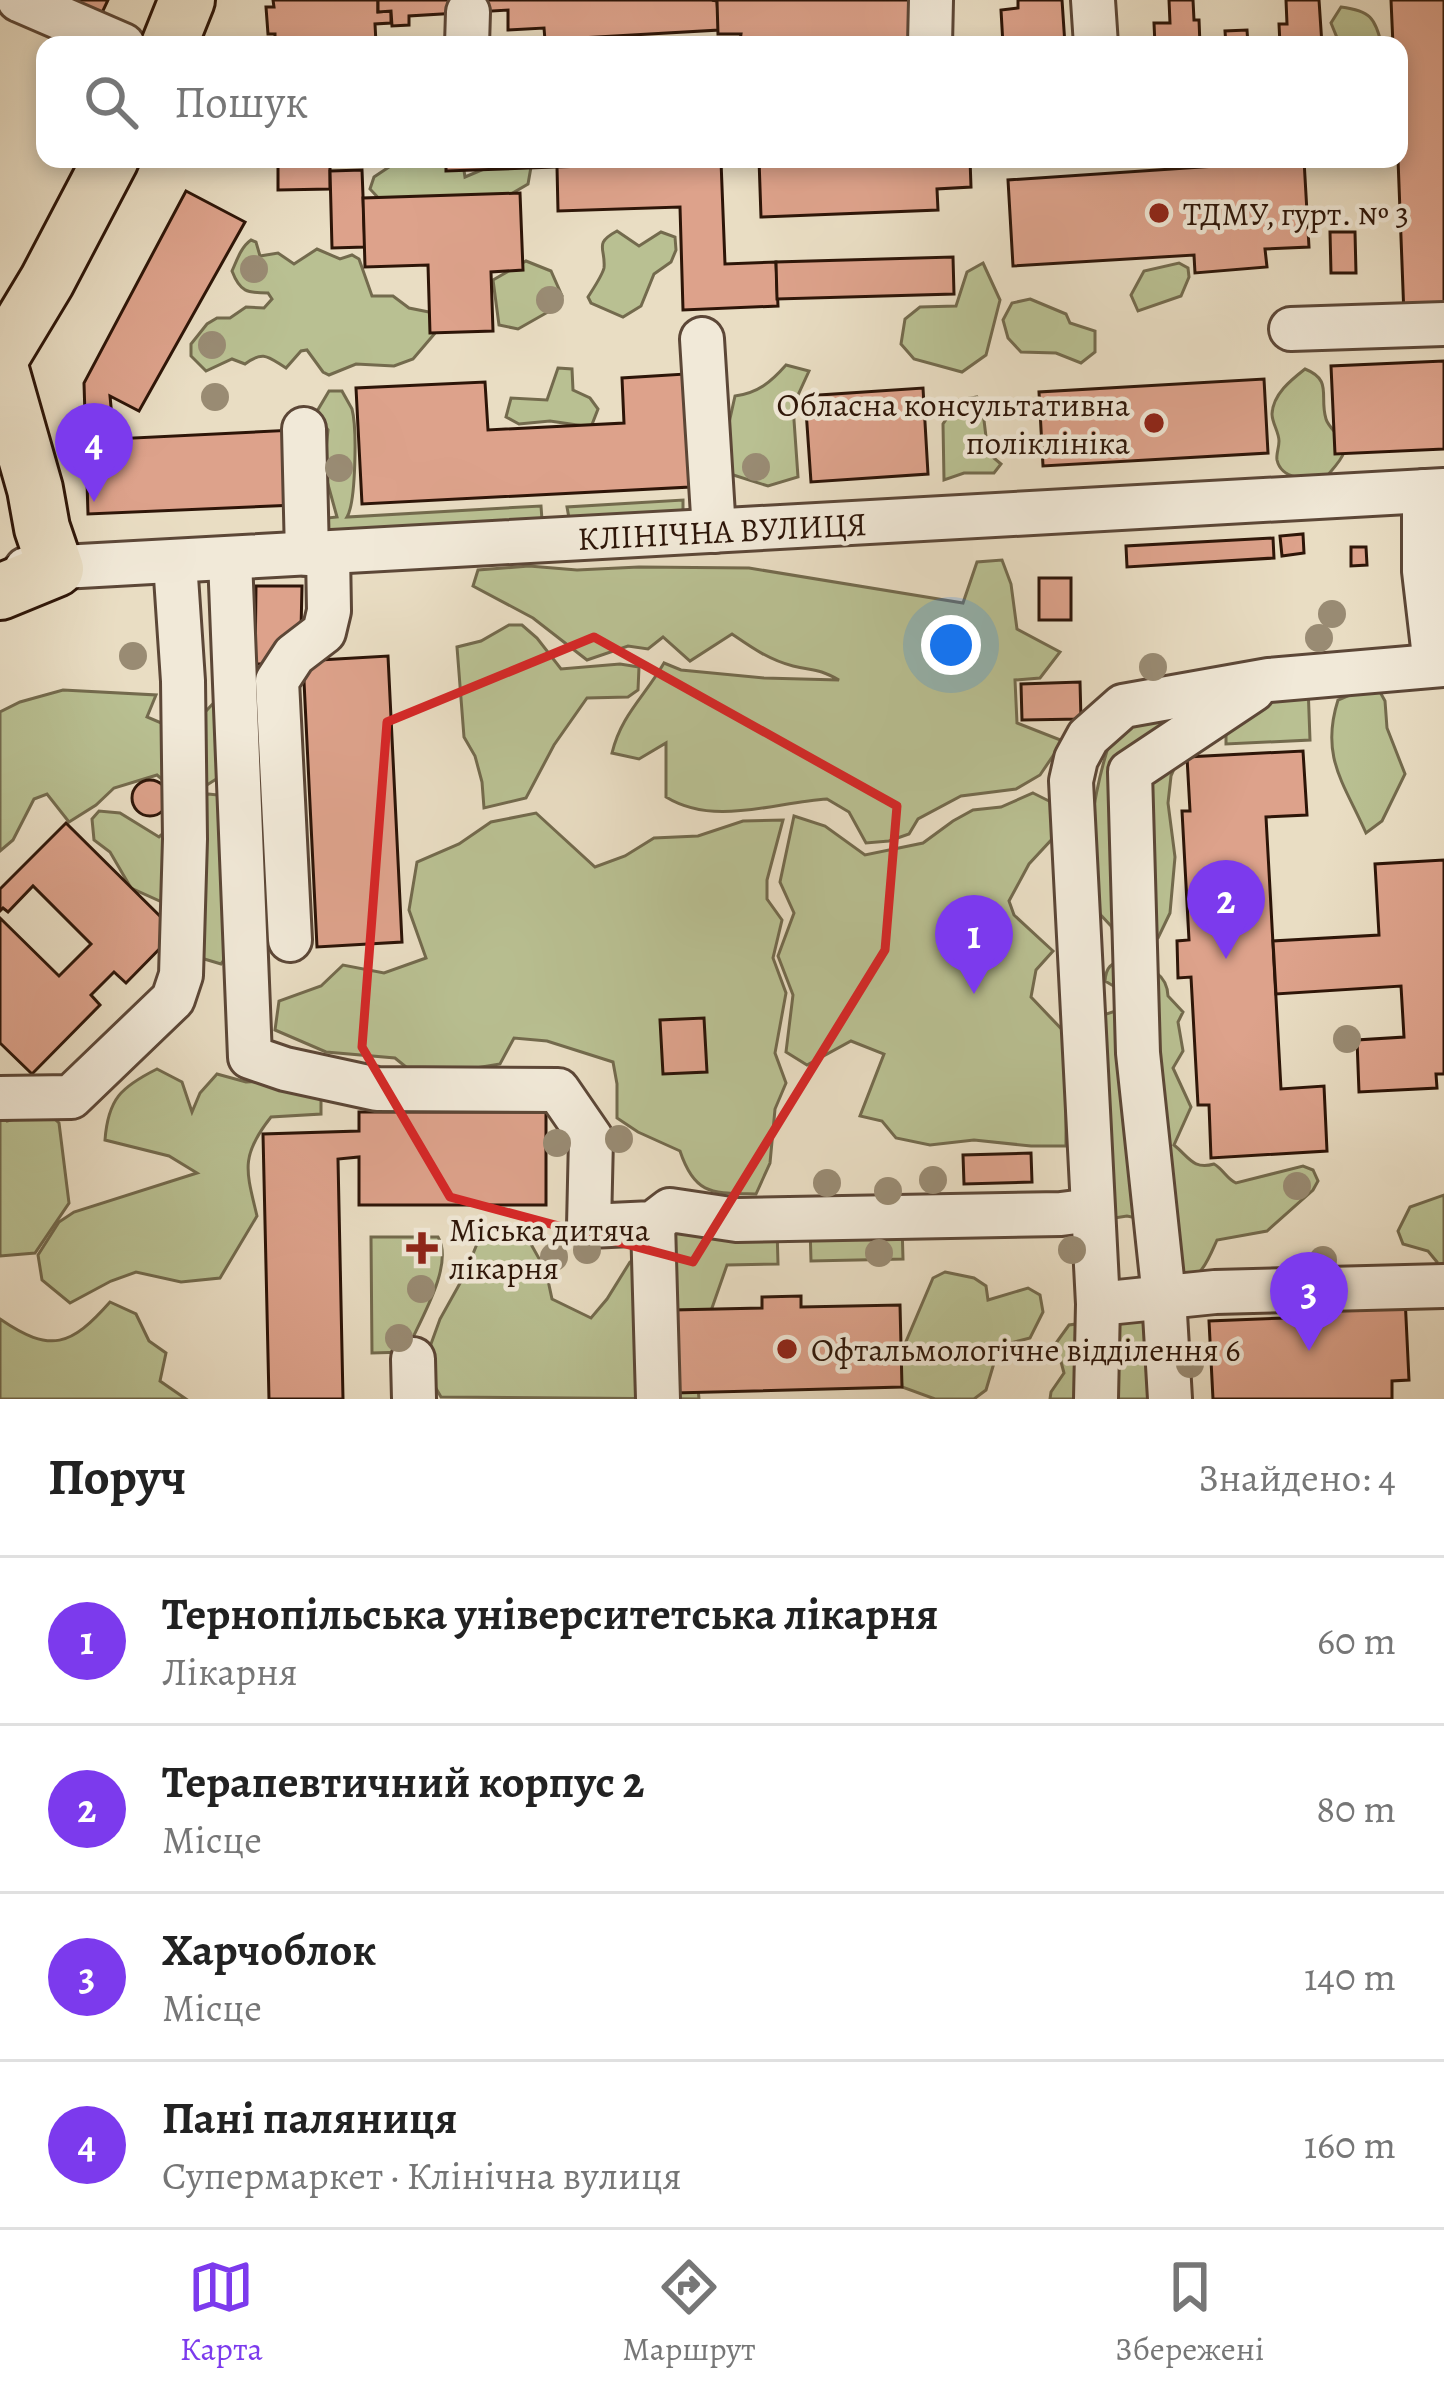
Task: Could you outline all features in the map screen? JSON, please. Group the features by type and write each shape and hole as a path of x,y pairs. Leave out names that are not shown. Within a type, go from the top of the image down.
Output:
{"main road":[{"path":"174,36 188,0"},
{"path":"0,592 56,569 0,363 106,168"}],"street":[{"path":"19,0 102,36"},
{"path":"930,36 931,0"},
{"path":"1093,0 1095,36"},
{"path":"1291,329 1444,324"},
{"path":"702,339 714,531"},
{"path":"290,940 277,681 294,655 324,632 329,611 304,429"},
{"path":"1096,1399 1098,1304 1071,782 1076,759 1088,737 1123,706 1269,680 1439,665 1424,571 1434,491"},
{"name":"КЛІНІЧНА ВУЛИЦЯ","path":"0,569 1434,491"},
{"path":"230,559 250,1058 377,1089 558,1090 591,1138 589,1226 653,1223 670,1210 737,1220 1092,1210"},
{"path":"0,1098 71,1097 173,999 181,975 185,839 176,562"},
{"path":"1170,1399 1138,1053 1130,772 1269,680"},
{"path":"653,1223 658,1399"},
{"path":"1098,1304 1215,1292 1444,1286"}],"highlighted area":[{"path":"594,637 897,806 885,950 693,1262 450,1197 362,1047 387,722"}],"green space":[{"path":"1341,7 1359,11 1370,17 1379,36 1336,36 1331,23"},
{"path":"388,168 464,168 465,177 486,168 531,168 528,184 499,201 384,204 370,189 374,177"},
{"path":"617,231 639,246 661,232 675,237 676,250 671,262 654,274 641,306 623,317 591,303 588,297 604,268 603,243"},
{"path":"251,240 260,256 278,253 294,264 317,249 340,259 352,255 359,259 372,296 393,296 409,308 434,313 436,332 413,359 394,366 356,364 329,375 307,350 286,368 262,356 245,364 232,359 206,371 191,356 191,344 207,324 230,318 246,307 264,308 272,299 268,293 245,290 232,271"},
{"path":"526,261 551,271 562,296 555,308 518,329 499,325 493,280"},
{"path":"983,263 1000,300 986,355 962,372 914,359 901,344 905,319 920,307 956,306 967,272"},
{"path":"1179,263 1188,268 1189,277 1181,296 1138,311 1131,295 1144,271"},
{"path":"1030,299 1066,314 1070,323 1095,331 1095,352 1081,363 1056,353 1021,352 1008,338 1003,320 1012,303"},
{"path":"786,365 809,371 793,406 798,477 768,486 724,472 719,441 735,396 764,386"},
{"path":"558,368 572,369 573,390 590,398 598,409 591,427 550,421 519,424 506,417 511,398 547,400"},
{"path":"1305,369 1322,384 1326,419 1344,447 1326,477 1291,475 1277,460 1273,407 1284,388"},
{"path":"329,391 342,391 354,418 354,481 347,517 541,506 542,520 328,532 327,518 337,517 324,470 328,430 316,413"},
{"path":"977,397 988,453 1001,464 994,473 964,473 944,480 943,424 959,400"},
{"path":"683,500 683,512 569,518 567,507"},
{"path":"1002,560 1011,584 1017,629 1060,652 1040,678 1015,680 1017,723 1063,741 1040,775 1016,789 961,796 918,819 909,834 866,843 849,812 827,799 725,812 685,806 666,797 666,743 639,759 612,753 627,717 664,663 681,670 839,680 776,660 732,634 690,661 663,637 648,649 628,646 587,660 533,618 473,586 478,570 529,566 749,568 963,603 977,562"},
{"path":"509,625 522,625 561,669 639,667 638,690 628,697 587,698 554,745 526,798 484,808 475,756 464,737 457,647 481,641"},
{"path":"1308,685 1310,740 1226,744 1226,718"},
{"path":"1366,688 1379,690 1385,701 1387,728 1405,774 1382,821 1366,833 1337,769 1332,738 1338,700"},
{"path":"63,690 156,695 147,717 173,728 206,711 223,693 232,769 185,799 157,775 114,788 69,822 47,794 34,799 13,840 0,851 0,712"},
{"path":"1178,714 1182,751 1171,776 1168,803 1175,857 1170,913 1158,938 1119,949 1111,926 1085,898 1097,788 1116,724"},
{"path":"1033,793 1057,805 1053,838 1029,864 1009,901 1014,915 1053,951 1036,970 1031,997 1070,1038 1066,1146 974,1140 930,1145 896,1138 882,1121 860,1116 884,1054 851,1041 807,1065 786,1052 793,995 778,956 794,913 780,882 794,816 825,826 865,855 923,843 973,810 1001,807"},
{"path":"208,794 239,797 233,948 221,964 201,958 195,917 131,888 110,852 94,840 92,819 99,811 120,813 159,837"},
{"path":"536,813 595,867 654,838 698,836 743,821 783,820 767,880 767,899 782,920 773,958 786,993 775,1053 786,1083 775,1109 770,1163 756,1194 708,1189 692,1177 680,1151 617,1118 613,1062 547,1041 514,1038 500,1064 455,1076 417,1076 395,1058 326,1052 275,1030 279,1001 321,986 343,965 384,973 426,958 409,910 417,862 459,844 491,822"},
{"path":"1124,960 1159,975 1168,996 1183,1012 1178,1022 1183,1051 1173,1068 1191,1107 1174,1145 1196,1164 1214,1164 1236,1183 1303,1166 1313,1170 1318,1181 1267,1231 1217,1240 1199,1273 1180,1283 1137,1218 1108,1219 1091,1019 1122,1009 1122,991 1105,981 1110,966"},
{"path":"157,1069 182,1082 192,1112 200,1093 217,1074 321,1090 321,1114 271,1117 254,1142 248,1164 257,1216 220,1278 181,1282 136,1272 70,1303 42,1280 38,1255 59,1222 74,1212 197,1173 169,1156 105,1140 113,1104 134,1082"},
{"path":"45,1110 59,1123 69,1203 35,1253 0,1256 0,1115 7,1121"},
{"path":"1444,1195 1444,1284 1434,1275 1437,1262 1428,1251 1403,1244 1398,1231 1410,1207"},
{"path":"682,1220 777,1228 778,1264 727,1265 694,1343 699,1399 441,1397 423,1366 479,1239 510,1234 527,1237 546,1271 552,1299 591,1318 630,1262 667,1252"},
{"path":"902,1224 903,1259 811,1261 810,1226"},
{"path":"371,1237 438,1237 442,1249 439,1278 406,1352 372,1353"},
{"path":"945,1272 974,1278 986,1286 988,1300 1028,1288 1040,1295 1043,1312 1030,1338 999,1346 986,1390 974,1399 935,1399 902,1387 899,1358 933,1278"},
{"path":"110,1302 136,1314 149,1341 166,1353 160,1381 186,1399 0,1399 0,1319 33,1337 60,1340 84,1328"},
{"path":"1154,1309 1159,1399 1108,1399 1107,1342 1126,1313"},
{"path":"1084,1323 1092,1399 1050,1399 1064,1373 1056,1343 1069,1325"}],"building":[{"path":"61,0 108,0 100,17"},
{"path":"273,0 378,0 378,12 391,11 391,23 375,24 376,36 275,36 268,34 266,7 274,7"},
{"path":"378,0 712,0 717,1 719,30 545,36 544,28 508,30 508,10 409,16 409,25 392,26 391,11 378,12"},
{"path":"712,0 914,0 915,36 718,34 717,1"},
{"path":"1018,0 1062,0 1064,36 1002,36 1001,10 1018,8"},
{"path":"1169,0 1193,0 1200,36 1155,36 1154,23 1170,23"},
{"path":"1286,0 1319,0 1321,36 1280,36 1279,24 1287,24"},
{"path":"1391,0 1444,0 1444,314 1404,316 1398,168 1408,168 1408,36 1393,36"},
{"path":"1247,30 1247,36 1225,36 1225,31"},
{"path":"278,168 330,168 330,189 278,190"},
{"path":"446,168 528,168 446,171"},
{"path":"557,168 721,168 725,264 776,262 778,306 683,310 680,207 558,211"},
{"path":"759,168 970,168 971,187 937,189 938,210 761,217"},
{"name":"ТДМУ, гурт. № 3","path":"1186,168 1304,168 1309,247 1265,249 1267,267 1195,273 1194,255 1013,266 1008,180"},
{"path":"362,170 365,247 332,248 330,171"},
{"path":"186,191 245,222 139,411 110,396 114,439 294,430 296,505 88,514 84,383"},
{"path":"520,193 523,270 491,272 493,331 430,333 428,265 365,267 363,198"},
{"path":"1330,232 1355,232 1356,273 1331,273"},
{"path":"953,257 954,294 777,299 776,262"},
{"path":"1444,361 1444,449 1335,454 1331,366"},
{"path":"685,374 690,487 362,504 356,388 485,382 488,430 624,423 622,378"},
{"name":"Обласна консультативна поліклініка","path":"1264,379 1268,453 1043,466 1039,392"},
{"path":"923,388 928,474 811,482 805,396"},
{"path":"1303,534 1304,553 1282,556 1280,536"},
{"path":"1273,538 1274,558 1127,567 1126,546"},
{"path":"1351,547 1366,547 1367,565 1351,566"},
{"path":"1039,578 1071,578 1071,620 1039,620"},
{"path":"256,586 302,586 301,630 266,664 255,664"},
{"path":"388,656 402,942 317,947 303,661"},
{"path":"1080,682 1081,719 1022,720 1021,684"},
{"path":"1303,751 1307,815 1266,817 1281,1089 1324,1086 1327,1151 1211,1158 1209,1105 1198,1105 1191,977 1178,978 1177,941 1189,940 1182,811 1190,811 1187,757"},
{"path":"150,780 162,786 168,798 162,810 150,816 138,810 132,798 138,786"},
{"path":"66,823 176,932 126,983 114,972 91,995 100,1005 32,1074 0,1043 0,918 59,976 91,944 33,886 8,912 0,911 0,889"},
{"path":"1444,860 1444,1074 1436,1074 1437,1088 1359,1092 1357,1040 1404,1037 1401,986 1276,994 1273,941 1379,935 1375,864"},
{"path":"704,1018 707,1072 663,1074 660,1020"},
{"name":"Міська дитяча лікарня","path":"359,1112 546,1112 546,1205 359,1205 359,1157 338,1159 343,1399 269,1399 263,1134 359,1131"},
{"path":"1031,1153 1032,1182 964,1184 963,1155"},
{"name":"Офтальмологічне відділення 6","path":"801,1296 801,1307 900,1305 902,1387 674,1393 673,1310 762,1308 762,1297"},
{"path":"1405,1297 1409,1380 1392,1381 1392,1399 1213,1399 1209,1321 1286,1318 1285,1302"}],"place":[{"name":"ТДМУ, гурт. № 3","path":"1159,213"},
{"name":"Обласна консультативна поліклініка","path":"1154,423"},
{"name":"Пані паляниця","path":"94,502"},
{"name":"Терапевтичний корпус 2","path":"1226,959"},
{"name":"Тернопільська університетська лікарня","path":"974,994"},
{"name":"Міська дитяча лікарня","path":"422,1248"},
{"name":"Офтальмологічне відділення 6","path":"787,1349"},
{"name":"Харчоблок","path":"1309,1351"}]}
